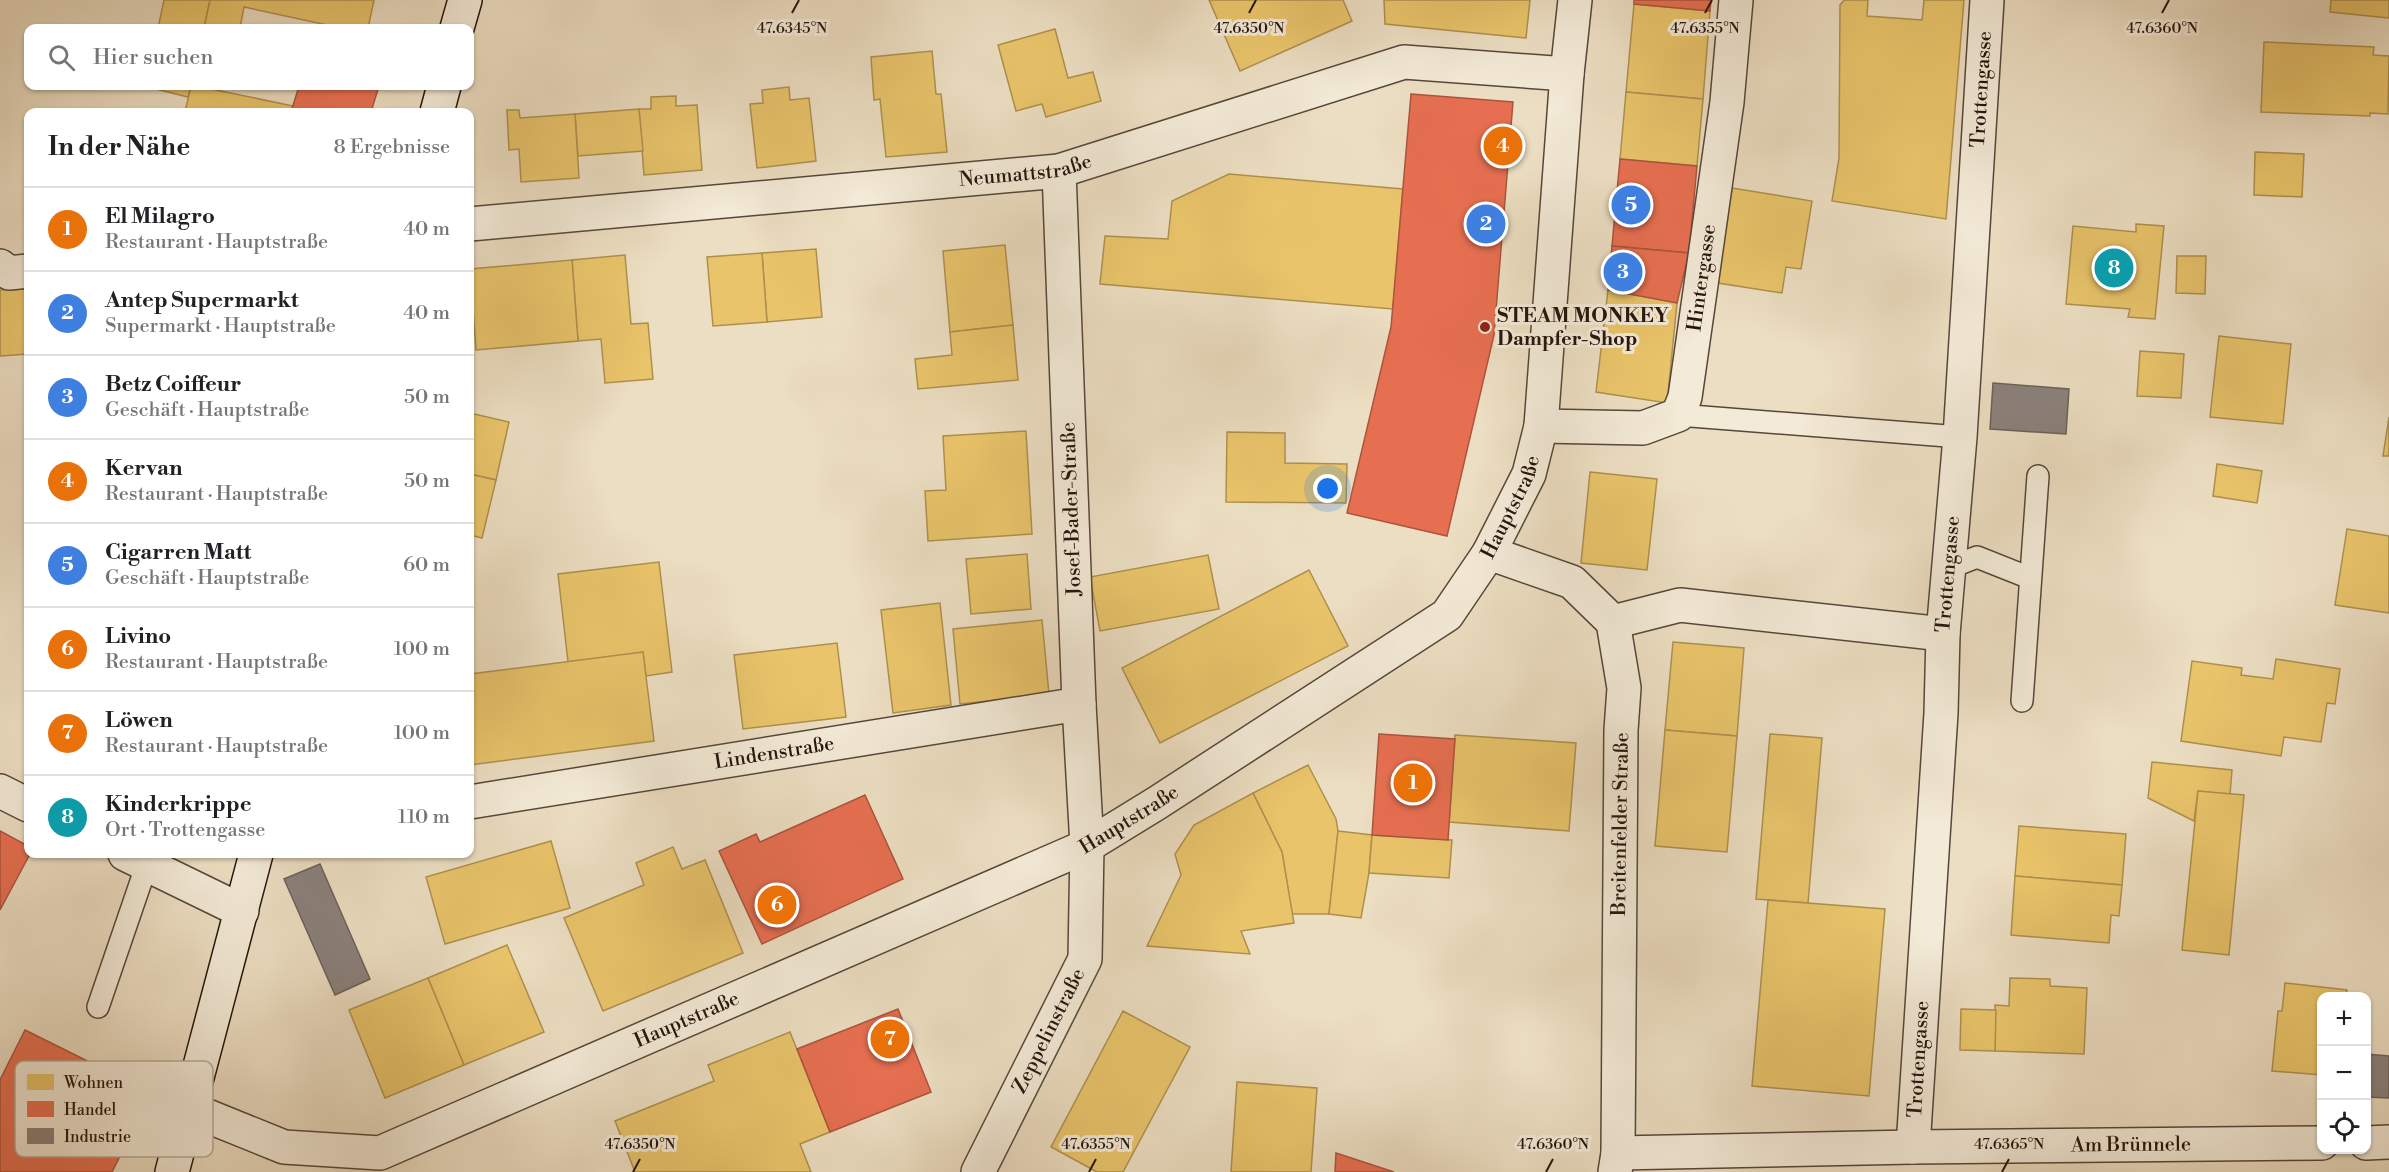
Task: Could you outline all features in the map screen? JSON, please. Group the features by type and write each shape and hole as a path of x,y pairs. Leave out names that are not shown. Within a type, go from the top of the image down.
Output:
{"street":[{"path":"459,24 465,0"},
{"name":"Hauptstraße","path":"213,1118 284,1147 380,1153 1087,846 1448,615 1489,553 1529,474 1542,426 1575,0"},
{"name":"Hintergasse","path":"1678,416 1685,397 1727,102 1736,0"},
{"name":"Trottengasse","path":"1913,1147 1941,713 1943,634 1960,437 1987,0"},
{"name":"Neumattstraße","path":"474,224 1059,171 1404,62 1568,74"},
{"path":"438,108 443,90"},
{"name":"Josef-Bader-Straße","path":"1059,171 1079,704 1087,846"},
{"path":"0,266 9,273 24,271"},
{"path":"1542,426 1643,428 1678,416"},
{"path":"1489,553 1572,582 1613,622 1680,604 1943,634"},
{"name":"Breitenfelder Straße","path":"1613,622 1624,688 1621,730 1616,1163"},
{"name":"Lindenstraße","path":"474,801 1079,704"},
{"path":"0,791 24,803"},
{"name":"Zeppelinstraße","path":"978,1172 1085,959 1087,846"},
{"path":"202,1061 255,858"},
{"path":"136,859 242,912"},
{"path":"2371,1143 2389,1142"},
{"name":"Am Brünnele","path":"1616,1163 1913,1147 2317,1143"},
{"path":"353,1172 380,1153"},
{"path":"172,1172 176,1157"}],"lane":[{"path":"1678,416 1960,437"},
{"path":"2022,701 2038,476"},
{"path":"1949,568 1977,557 2030,578"},
{"path":"99,1008 136,859"}],"building: Wohnen":[{"path":"164,0 210,0 205,24 159,24"},
{"path":"210,0 374,0 369,24 323,24 244,7 241,24 205,24"},
{"path":"1209,0 1343,0 1352,21 1240,71"},
{"path":"1384,0 1530,0 1526,38 1385,24"},
{"path":"1844,0 1868,0 1867,16 1922,20 1924,0 1964,0 1946,219 1832,201 1839,158 1840,5"},
{"path":"2331,0 2389,0 2389,18 2330,12"},
{"path":"1634,4 1710,11 1703,99 1626,92"},
{"path":"1055,29 1068,78 1093,72 1101,101 1046,117 1042,104 1016,111 998,45"},
{"path":"2264,42 2374,47 2373,55 2389,56 2388,114 2370,113 2370,116 2261,112"},
{"path":"932,51 936,94 941,94 947,152 886,157 880,99 874,100 871,57"},
{"path":"789,87 790,100 809,98 816,161 757,168 750,104 763,103 762,90"},
{"path":"160,90 190,90 188,97"},
{"path":"190,90 216,90 293,106 292,108 186,108"},
{"path":"1626,92 1703,99 1697,166 1620,159"},
{"path":"676,96 676,106 697,105 702,170 644,175 639,109 651,109 651,97"},
{"path":"639,109 643,151 578,156 575,114"},
{"path":"507,110 519,110 520,118 575,114 579,178 521,182 519,149 509,150"},
{"path":"2255,152 2304,154 2302,197 2254,195"},
{"path":"1229,174 1403,189 1393,309 1100,284 1105,236 1168,239 1172,201"},
{"path":"1732,188 1812,201 1801,269 1786,267 1782,293 1718,283"},
{"path":"2136,224 2164,226 2155,319 2128,317 2130,309 2066,304 2073,226 2136,232"},
{"path":"1005,245 1013,325 950,332 943,251"},
{"path":"816,249 822,317 767,322 762,253"},
{"path":"762,253 767,322 713,326 707,257"},
{"path":"625,255 631,324 648,323 653,379 605,383 601,339 578,341 572,260"},
{"path":"2177,256 2206,256 2205,294 2176,293"},
{"path":"572,260 578,341 476,350 474,269"},
{"path":"24,289 24,354 0,356 0,290"},
{"path":"1608,290 1677,303 1667,403 1596,392"},
{"path":"1013,325 1018,380 918,389 915,359 952,355 950,332"},
{"path":"2219,336 2291,344 2283,424 2210,417"},
{"path":"2140,351 2184,354 2181,398 2137,396"},
{"path":"474,414 509,422 496,480 474,475"},
{"path":"2389,417 2389,456 2383,456"},
{"path":"1026,431 1032,534 928,541 925,491 946,490 943,436"},
{"path":"1227,432 1285,433 1285,463 1347,464 1346,503 1226,502"},
{"path":"2217,464 2262,471 2257,503 2213,496"},
{"path":"1590,472 1657,479 1647,570 1581,563"},
{"path":"474,475 496,480 482,538 474,536"},
{"path":"2347,529 2389,536 2389,613 2335,605"},
{"path":"1027,554 1031,609 971,614 966,559"},
{"path":"1208,555 1219,609 1100,631 1090,577"},
{"path":"659,562 672,672 646,676 643,652 568,662 558,574"},
{"path":"1309,570 1348,646 1160,743 1122,668"},
{"path":"940,603 951,705 893,713 881,610"},
{"path":"1042,620 1049,694 960,704 953,629"},
{"path":"1673,642 1744,648 1737,736 1665,730"},
{"path":"837,643 846,717 743,729 734,655"},
{"path":"643,652 654,741 474,764 474,673"},
{"path":"2276,659 2340,669 2335,704 2327,703 2321,742 2284,737 2281,756 2181,741 2192,661 2242,668 2241,675 2273,679"},
{"path":"1665,730 1737,736 1727,852 1655,846"},
{"path":"1770,734 1822,738 1808,903 1756,899"},
{"path":"1455,735 1576,743 1569,831 1449,822"},
{"path":"2152,762 2232,770 2230,795 2198,791 2194,821 2148,798"},
{"path":"1308,765 1336,819 1338,831 1329,914 1292,914 1282,852 1253,793"},
{"path":"2198,791 2244,795 2229,955 2182,950"},
{"path":"1253,793 1282,852 1294,923 1241,931 1250,954 1147,946 1181,875 1175,854 1194,825"},
{"path":"2019,826 2126,834 2122,885 2015,876"},
{"path":"1338,831 1372,835 1369,873 1361,918 1329,914"},
{"path":"1372,835 1452,840 1449,878 1369,873"},
{"path":"551,841 570,908 445,944 426,877"},
{"path":"673,847 682,869 705,860 743,953 603,1011 564,918 644,885 636,863"},
{"path":"2015,876 2122,885 2119,916 2111,915 2109,943 2011,935"},
{"path":"1768,900 1885,909 1869,1096 1752,1086"},
{"path":"507,945 544,1032 464,1065 428,978"},
{"path":"428,978 464,1065 385,1098 349,1010"},
{"path":"2010,978 2050,979 2050,986 2087,988 2084,1054 1995,1051 1995,1005 2009,1006"},
{"path":"2285,983 2347,990 2347,992 2317,992 2317,1075 2272,1071 2278,1011 2282,1011"},
{"path":"1961,1009 1996,1010 1995,1051 1960,1050"},
{"path":"1123,1011 1190,1047 1123,1172 1097,1172 1051,1147"},
{"path":"790,1032 830,1132 800,1144 811,1172 635,1172 615,1121 714,1081 708,1065"},
{"path":"1237,1082 1317,1088 1311,1172 1231,1172"}],"building: Handel":[{"path":"1634,0 1711,0 1710,11 1634,4"},
{"path":"298,90 378,90 372,108 292,108"},
{"path":"1411,94 1513,102 1494,335 1447,536 1347,513 1391,327"},
{"path":"1620,159 1697,166 1689,253 1612,246"},
{"path":"1612,246 1689,253 1677,303 1608,290"},
{"path":"1379,734 1455,739 1448,840 1372,835"},
{"path":"865,795 903,879 762,944 719,851 756,834 760,842"},
{"path":"0,831 24,844 24,858 28,858 0,910"},
{"path":"898,1009 931,1092 830,1132 797,1049"},
{"path":"25,1030 87,1061 15,1061 15,1157 120,1157 112,1172 0,1172 0,1080"},
{"path":"1336,1153 1394,1172 1335,1172"}],"building: Industrie":[{"path":"1993,383 2069,389 2066,434 1990,429"},
{"path":"320,864 370,979 335,995 284,879"},
{"path":"2371,1054 2389,1056 2389,1098 2371,1097"}],"place":[{"name":"Kervan","path":"1503,146"},
{"name":"Cigarren Matt","path":"1631,205"},
{"name":"Antep Supermarkt","path":"1486,224"},
{"name":"Kinderkrippe","path":"2114,268"},
{"name":"Betz Coiffeur","path":"1623,272"},
{"name":"STEAM MONKEY Dampfer-Shop","path":"1485,327"},
{"name":"El Milagro","path":"1413,783"},
{"name":"Livino","path":"777,905"},
{"name":"Löwen","path":"890,1039"}]}
